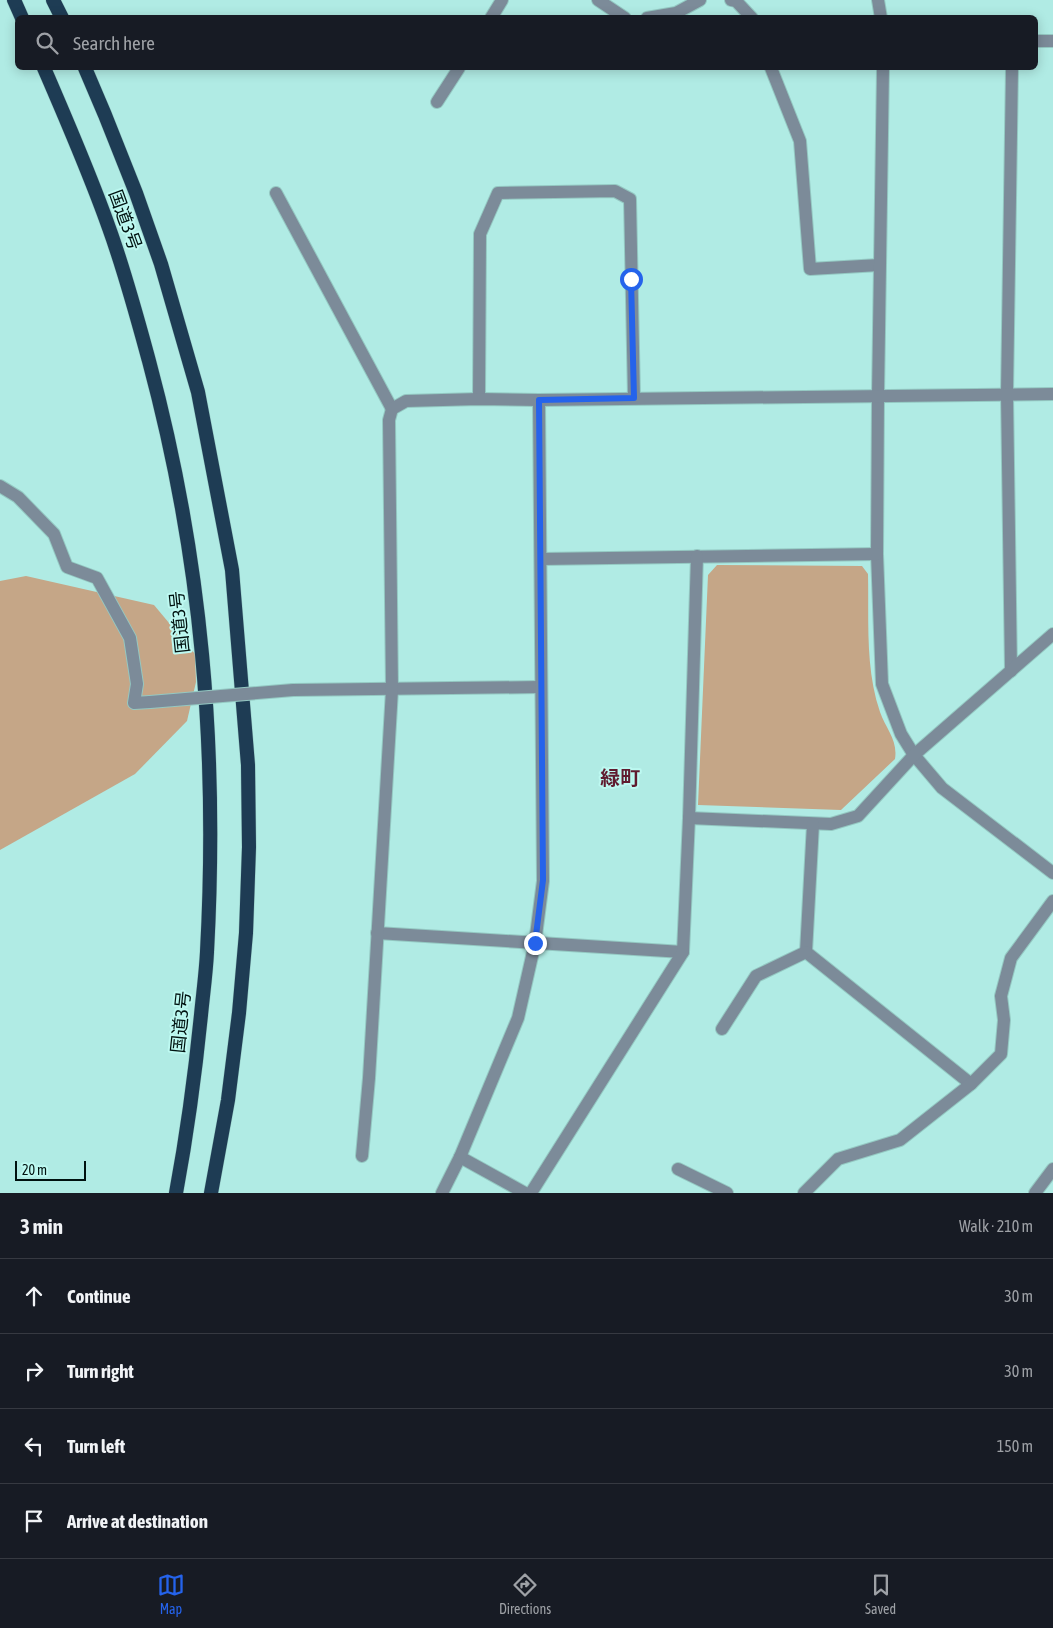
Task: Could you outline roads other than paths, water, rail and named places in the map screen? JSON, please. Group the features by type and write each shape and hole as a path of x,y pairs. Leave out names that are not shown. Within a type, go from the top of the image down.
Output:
{"highway":[{"path":"14,0 21,15"},
{"path":"53,0 60,15"},
{"name":"国道3号","path":"45,70 106,221 134,305 160,402 174,465 196,585 205,672 210,749 211,859 207,955 194,1082 176,1193"},
{"name":"国道3号","path":"86,70 106,115 161,264 198,392 232,570 248,765 247,905 239,1012 228,1100 212,1193"}],"street":[{"path":"493,15 502,0"},
{"path":"598,0 620,15"},
{"path":"664,15 676,13 700,0"},
{"path":"731,0 736,1 749,15"},
{"path":"878,0 880,15"},
{"path":"1038,41 1053,41"},
{"path":"438,102 458,70"},
{"path":"772,70 800,142 810,269 879,265"},
{"path":"883,70 878,396 879,637 882,684 901,734 914,755 942,788 1053,874"},
{"path":"1012,70 1007,394 1012,671"},
{"path":"479,399 480,234 498,193 615,191 630,199 634,398"},
{"path":"276,193 392,409 389,420 392,690 369,1078 362,1156"},
{"path":"392,409 406,401 479,399 539,400 1053,394"},
{"path":"442,1193 460,1157 518,1018 535,943 543,880 539,400"},
{"path":"0,486 18,497 54,534 67,567 96,578 130,638 137,684 134,703 293,690 540,687"},
{"path":"541,559 878,554"},
{"path":"531,1193 683,952 697,556"},
{"path":"689,818 832,824 858,816 914,755 1053,634"},
{"path":"806,952 813,824"},
{"path":"804,1193 838,1159 900,1140 971,1084 1001,1054 1004,1020 1001,996 1011,958 1053,902"},
{"path":"377,932 683,952"},
{"path":"722,1029 756,976 806,952"},
{"path":"806,952 971,1084"},
{"path":"460,1157 525,1193"},
{"path":"678,1169 727,1193"},
{"path":"1035,1193 1053,1169"}],"district":[{"name":"緑町","path":"620,778"}]}
